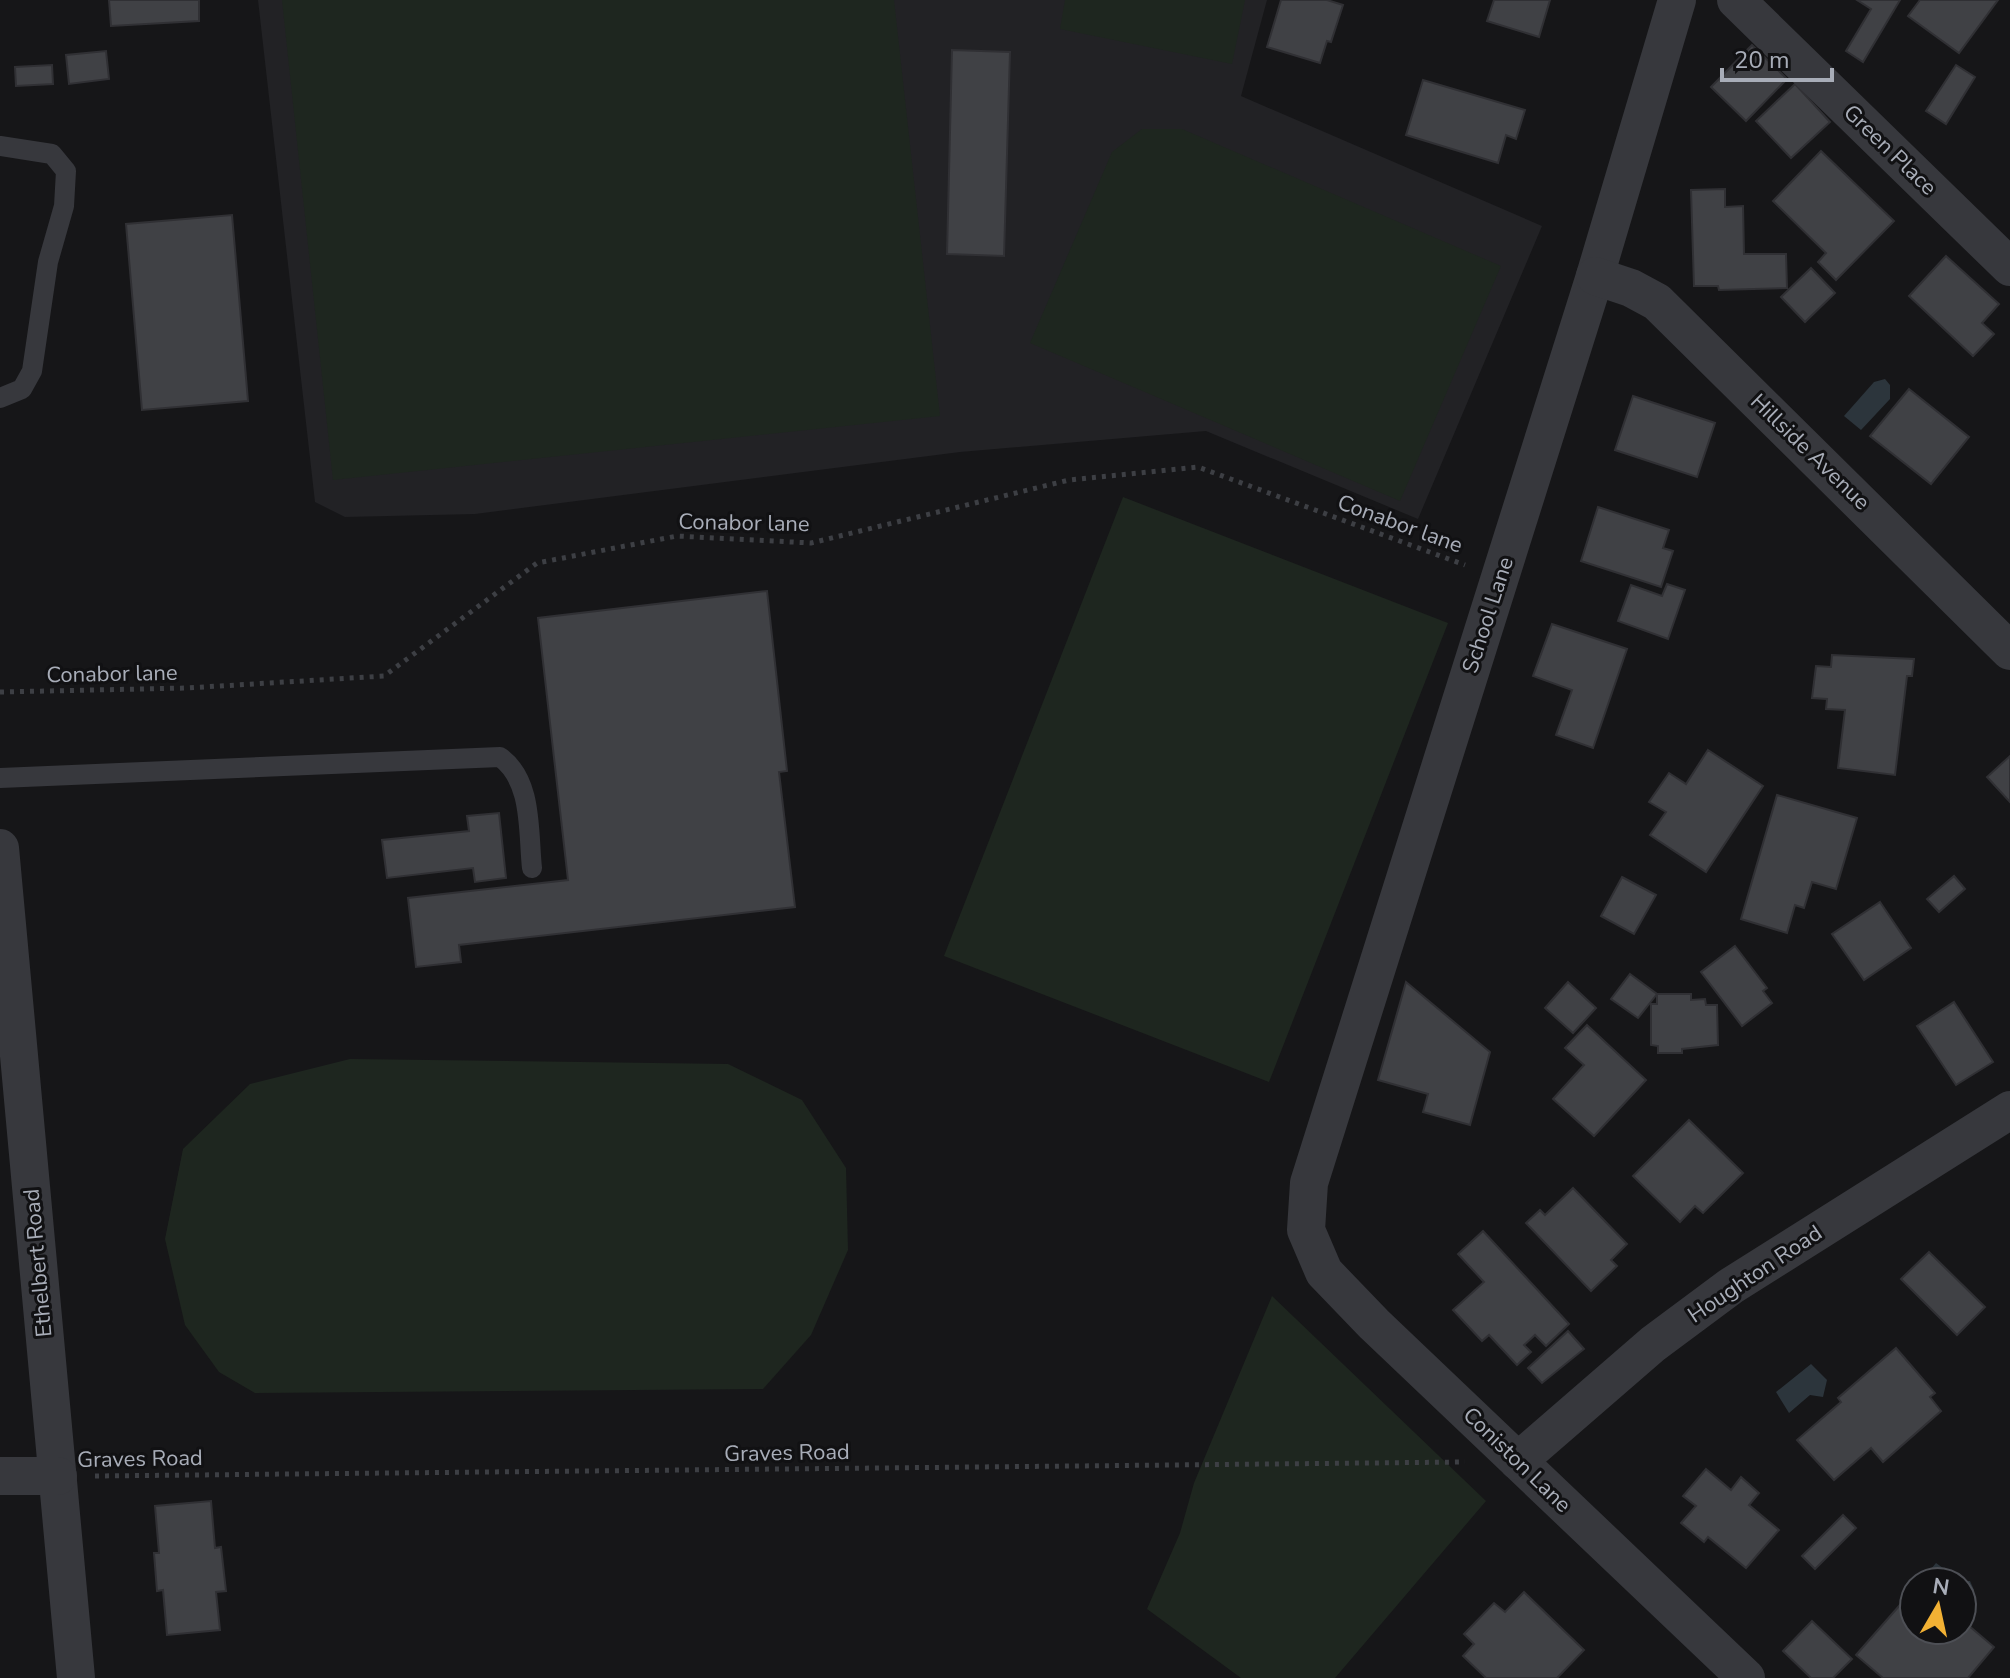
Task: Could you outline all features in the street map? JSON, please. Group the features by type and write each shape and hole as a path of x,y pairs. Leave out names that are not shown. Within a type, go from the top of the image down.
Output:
{"street":[{"name":"School Lane","path":"1306,1230 1309,1183 1595,276 1677,0"},
{"name":"Green Place","path":"1736,0 2010,267"},
{"name":"Hillside Avenue","path":"1595,276 1631,288 1657,302 2010,651"},
{"name":"Ethelbert Road","path":"0,848 14,1152 58,1476 76,1678"},
{"name":"Houghton Road","path":"1518,1461 1653,1344 1731,1286 2010,1110"},
{"name":"Coniston Lane","path":"1306,1230 1324,1272 1746,1678"},
{"path":"0,1476 58,1476"}],"lane":[{"path":"0,146 52,154 66,171 64,206 48,262 32,371 22,389 0,398"},
{"path":"0,778 500,757 510,764 523,783 532,868"}],"path":[{"name":"Conabor lane","path":"0,692 187,688 384,676 537,563 677,536 811,543 1069,480 1198,467 1500,577"},
{"name":"Graves Road","path":"58,1476 1518,1461"}],"shaded area":[{"path":"258,0 1267,0 1241,96 1542,226 1418,519 1206,431 960,452 475,514 345,517 315,502"},
{"path":"282,0 894,0 940,416 333,480"},
{"path":"1065,0 1245,0 1232,64 1060,29"},
{"path":"1142,129 1182,129 1501,266 1400,501 1030,343 1112,152"},
{"path":"1885,379 1890,385 1890,399 1861,430 1844,416 1874,382"},
{"path":"1123,497 1448,623 1269,1082 944,956"},
{"path":"350,1059 728,1064 802,1100 846,1168 848,1250 811,1335 763,1389 255,1393 219,1372 185,1325 165,1239 183,1149 250,1084"},
{"path":"1272,1296 1486,1501 1335,1678 1241,1678 1147,1609 1180,1533 1194,1483"},
{"path":"1811,1364 1827,1380 1823,1397 1810,1395 1789,1413 1776,1392"}],"building":[{"path":"109,0 199,0 199,21 111,26"},
{"path":"1281,0 1327,0 1343,5 1331,42 1327,41 1320,63 1267,47"},
{"path":"1494,0 1550,0 1539,37 1487,21"},
{"path":"1857,0 1900,0 1863,62 1846,51 1871,9"},
{"path":"1920,0 1998,0 1959,53 1908,16"},
{"path":"1752,45 1787,79 1746,121 1711,87"},
{"path":"952,50 1010,52 1004,256 947,254"},
{"path":"106,51 109,79 69,84 66,55"},
{"path":"52,65 53,84 16,86 15,67"},
{"path":"1956,65 1975,77 1946,124 1926,111"},
{"path":"1423,80 1525,110 1516,139 1506,135 1498,163 1406,135"},
{"path":"1795,84 1830,122 1791,158 1756,121"},
{"path":"1821,151 1894,221 1836,280 1818,262 1826,253 1773,201"},
{"path":"1725,189 1725,207 1743,206 1744,254 1786,254 1787,288 1719,290 1718,286 1694,286 1691,190"},
{"path":"232,215 248,401 142,410 126,224"},
{"path":"1946,256 1999,304 1982,323 1994,334 1973,356 1909,296"},
{"path":"1811,268 1835,293 1805,322 1781,297"},
{"path":"1909,389 1969,437 1931,484 1870,436"},
{"path":"1633,396 1715,423 1697,477 1615,450"},
{"path":"1598,507 1669,530 1663,548 1673,551 1661,587 1581,561"},
{"path":"1667,584 1685,590 1668,639 1618,621 1631,585 1662,596"},
{"path":"767,591 787,771 779,772 795,907 459,945 461,962 416,967 408,898 568,880 538,618"},
{"path":"1552,624 1627,649 1593,748 1556,735 1572,690 1533,676"},
{"path":"1832,655 1914,659 1912,676 1907,676 1895,775 1838,768 1845,710 1826,709 1827,699 1812,698 1816,666 1831,667"},
{"path":"1708,750 1763,786 1706,872 1650,835 1666,812 1649,802 1669,773 1686,784"},
{"path":"2010,756 2010,802 1987,777"},
{"path":"1777,795 1857,818 1836,889 1812,882 1804,908 1795,905 1787,933 1741,919"},
{"path":"499,813 506,878 475,882 473,868 387,878 382,840 469,831 467,816"},
{"path":"1954,876 1965,889 1939,912 1927,899"},
{"path":"1622,877 1656,895 1634,934 1601,916"},
{"path":"1880,902 1911,948 1864,980 1832,934"},
{"path":"1735,946 1767,988 1763,991 1772,1003 1742,1026 1701,972"},
{"path":"1630,974 1657,994 1638,1018 1611,999"},
{"path":"1406,982 1490,1052 1470,1125 1423,1112 1428,1094 1378,1080"},
{"path":"1568,982 1596,1008 1573,1033 1545,1008"},
{"path":"1657,994 1691,994 1691,1000 1705,999 1706,1005 1717,1005 1718,1045 1682,1049 1682,1053 1658,1053 1658,1046 1651,1045 1651,1004 1657,1004"},
{"path":"1954,1002 1993,1062 1956,1085 1917,1026"},
{"path":"1587,1025 1646,1080 1594,1136 1553,1099 1584,1065 1565,1048"},
{"path":"1689,1120 1743,1173 1703,1213 1695,1206 1680,1222 1633,1176"},
{"path":"1573,1188 1627,1244 1611,1260 1617,1266 1591,1291 1526,1223 1540,1210 1545,1215"},
{"path":"1483,1231 1569,1324 1546,1346 1535,1335 1524,1345 1531,1352 1517,1365 1489,1335 1482,1341 1453,1310 1484,1282 1458,1254"},
{"path":"1929,1252 1985,1307 1957,1335 1901,1279"},
{"path":"1568,1331 1584,1349 1542,1383 1528,1368"},
{"path":"1896,1348 1935,1393 1930,1397 1941,1411 1883,1462 1871,1448 1834,1480 1797,1440 1841,1402 1838,1398"},
{"path":"1706,1469 1731,1490 1741,1477 1759,1493 1749,1505 1779,1530 1746,1568 1708,1537 1704,1542 1681,1523 1696,1506 1683,1496"},
{"path":"211,1501 215,1548 221,1547 226,1591 216,1592 220,1630 167,1635 163,1590 157,1591 154,1553 159,1553 155,1506"},
{"path":"1843,1515 1856,1528 1815,1569 1802,1556"},
{"path":"1524,1592 1584,1650 1557,1678 1486,1678 1463,1656 1474,1644 1464,1634 1494,1603 1505,1612"},
{"path":"1898,1607 1898,1646 1978,1646 1978,1634 1994,1647 1968,1678 1883,1678 1856,1655"},
{"path":"1812,1621 1852,1659 1833,1678 1811,1678 1783,1651"}]}
